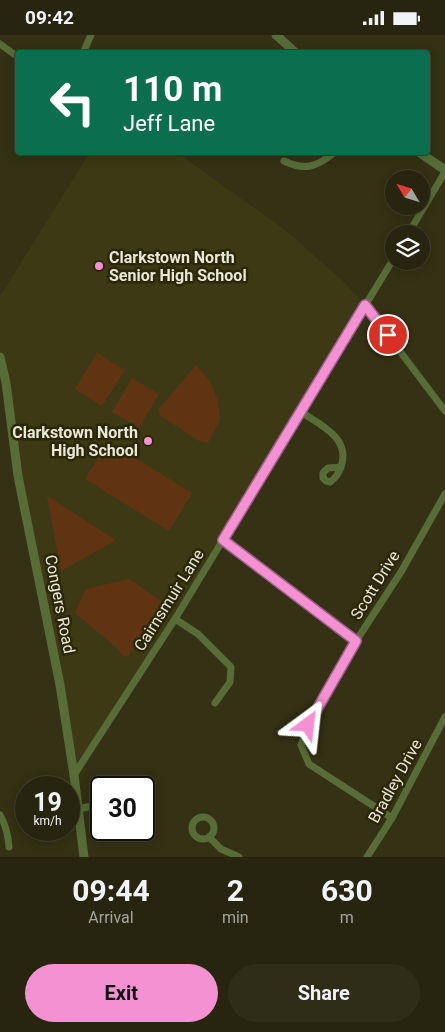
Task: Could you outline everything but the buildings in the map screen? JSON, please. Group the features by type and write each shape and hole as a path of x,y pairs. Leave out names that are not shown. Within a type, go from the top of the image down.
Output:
{"street":[{"path":"84,50 91,35"},
{"path":"276,35 292,50"},
{"path":"0,43 15,55"},
{"path":"284,161 301,167 312,166 331,155"},
{"path":"413,225 445,171 423,155"},
{"name":"Cairnsmuir Lane","path":"74,775 175,619 386,270"},
{"path":"365,305 445,411"},
{"name":"Congers Road","path":"0,357 6,383 18,476 54,648 74,775"},
{"path":"301,412 333,434 339,441 342,451 341,467"},
{"name":"Scott Drive","path":"392,818 309,764 301,745 308,725 356,641 401,572 445,494"},
{"path":"223,540 356,641"},
{"path":"175,619 198,634 231,667 230,682 215,703"},
{"name":"Bradley Drive","path":"366,857 392,818 445,717"},
{"path":"0,815 8,834 9,847"},
{"name":"Congers Road","path":"80,825 84,857"},
{"path":"209,837 221,849 239,857"}],"shaded area":[{"name":"Clarkstown North High School","path":"89,155 181,155 284,229 340,278 365,305 269,465 74,775 0,360 0,296"},
{"path":"97,353 125,370 102,406 75,389"},
{"path":"196,365 210,381 218,401 220,420 208,443 199,441 161,416 158,410"},
{"path":"132,378 159,394 139,428 112,412"},
{"path":"108,441 192,493 169,531 85,479"},
{"path":"47,496 116,540 61,571"},
{"path":"129,579 164,603 128,657 122,655 117,648 75,613 86,589"}],"place":[{"name":"Clarkstown North Senior High School","path":"99,266"},
{"name":"Clarkstown North High School","path":"148,441"}],"route":[{"path":"308,725 356,641 223,540 365,305 388,335"}]}
